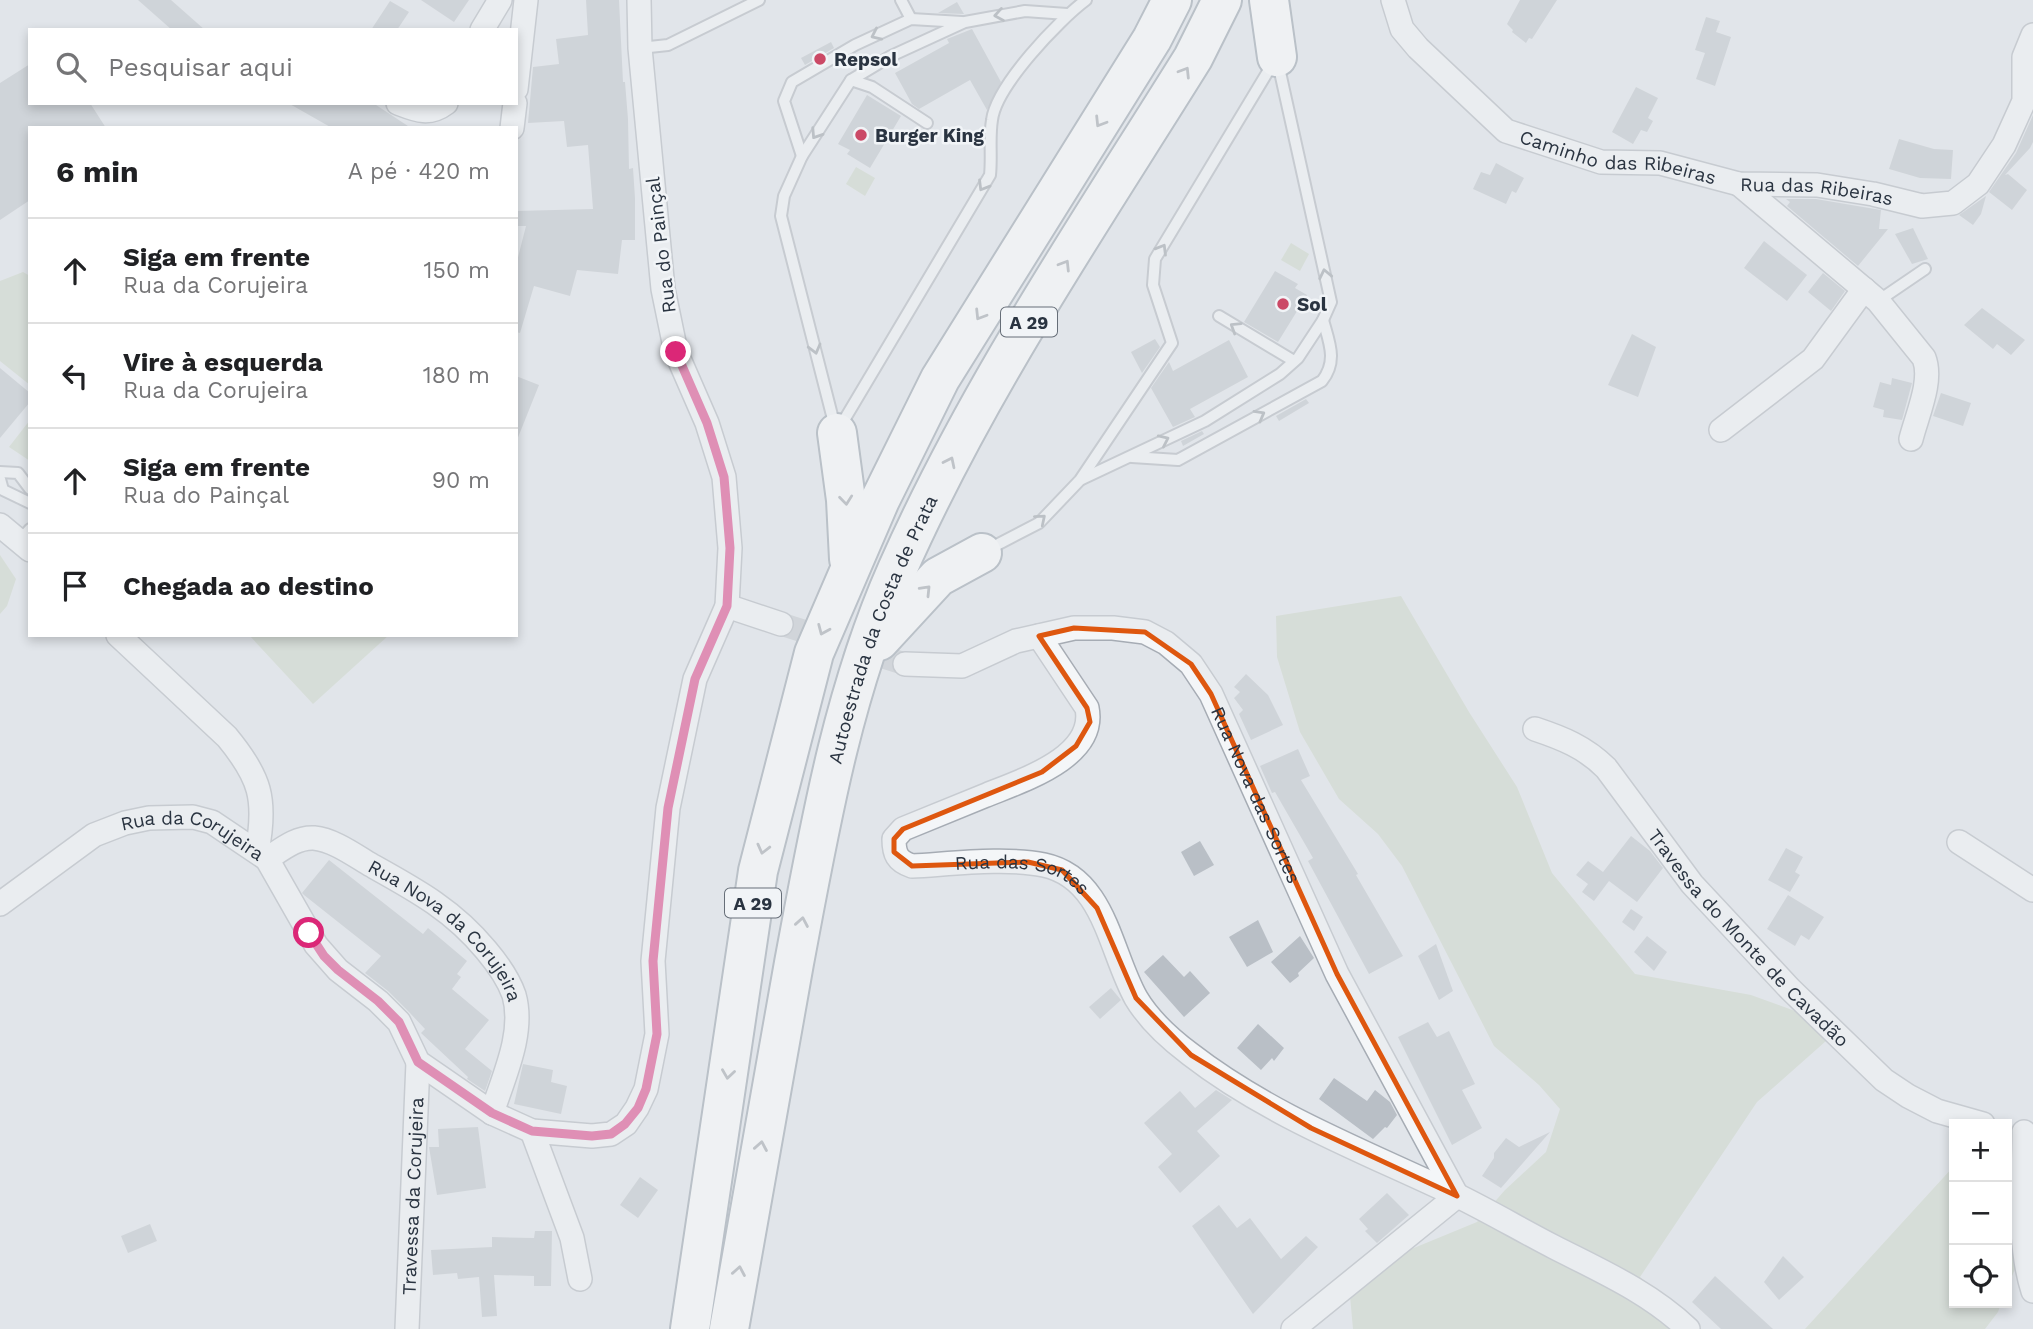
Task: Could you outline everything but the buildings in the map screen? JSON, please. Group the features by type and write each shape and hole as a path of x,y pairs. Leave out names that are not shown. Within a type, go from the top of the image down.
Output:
{"highway":[{"name":"A 29","path":"690,1329 758,871 814,653 849,567 940,379 1144,51 1172,0"},
{"name":"Autoestrada da Costa de Prata","path":"729,1329 809,881 845,718 896,571 980,402 1193,58 1222,0"},
{"path":"1269,0 1277,57"},
{"path":"837,433 846,500 849,567"},
{"path":"864,658 938,577 982,553"}],"street":[{"path":"483,28 500,0"},
{"path":"518,71 526,0"},
{"name":"Rua do Painçal","path":"639,0 640,48 663,289 676,352 707,423 724,477 730,548 727,606"},
{"name":"Caminho das Ribeiras","path":"1393,0 1402,29 1418,48 1506,131 1601,162 1660,163 1739,184"},
{"name":"Rua das Ribeiras","path":"1739,184 1817,185 1873,194 1922,206 1953,203 1978,184 2004,145 2024,101 2024,57 2033,35"},
{"path":"404,105 425,112 434,111 443,105"},
{"path":"512,126 515,105"},
{"name":"Rua das Ribeiras","path":"1739,184 1871,295 1919,351 1927,365 1926,379 1911,439"},
{"path":"1721,430 1814,359 1871,295"},
{"path":"0,525 26,540"},
{"path":"418,1062 492,1113 532,1131 592,1136 611,1134 625,1124 638,1108 646,1089 657,1034 653,961 668,808 695,679 727,606 781,624"},
{"name":"Rua Nova das Sortes","path":"905,664 962,666 1016,640 1074,628 1113,628 1145,632 1166,643 1191,664 1212,694 1337,974 1457,1196"},
{"name":"Rua das Sortes","path":"1039,636 1087,708 1090,722 1084,734 1066,756 1042,772 903,829 894,839 894,852 901,862 912,866 1028,862 1062,870 1077,881 1097,908 1136,998 1160,1029 1191,1055 1230,1082 1311,1128 1457,1196"},
{"path":"120,637 227,737 243,756 258,784 262,855"},
{"name":"Travessa do Monte de Cavadão","path":"1535,729 1572,742 1606,768 1692,884 1790,989 1884,1080 1937,1111 1965,1119"},
{"name":"Rua da Corujeira","path":"0,904 94,835 125,823 149,818 193,817 212,821 262,855 316,945 338,970 378,1001 399,1022 418,1062"},
{"name":"Rua Nova da Corujeira","path":"262,855 304,838 317,838 341,848 432,900 454,916 474,936 504,974 514,995 517,1016 510,1055 492,1113"},
{"path":"1959,842 2033,890"},
{"name":"Travessa da Corujeira","path":"407,1329 418,1062"},
{"path":"532,1131 572,1238 580,1279"},
{"path":"2021,1131 2024,1223 2028,1276 2033,1291"},
{"path":"1293,1329 1457,1196 1642,1293 1688,1329"}],"lane":[{"path":"640,48 668,45 759,0"},
{"path":"901,0 911,19"},
{"path":"837,433 990,175 992,120 996,105 1014,76 1067,15 1086,0"},
{"path":"802,156 784,101 792,82 855,45 911,19 965,22 1025,11 1067,15"},
{"path":"837,433 781,216 784,196 802,156 851,80 891,56 965,22"},
{"path":"1080,480 1205,421 1280,374 1294,361 1323,320 1331,302 1277,57"},
{"path":"982,553 1039,523 1080,480 1172,343 1153,285 1155,259 1277,57"},
{"path":"851,80 872,87 927,123"},
{"path":"1871,295 1925,269"},
{"path":"1219,316 1294,361"},
{"path":"1129,457 1178,460 1322,381 1333,361 1323,320"},
{"path":"0,472 18,473 28,486"},
{"path":"0,479 3,490 28,502"}],"highlighted area":[{"path":"1074,628 1145,632 1191,664 1211,694 1337,974 1457,1196 1311,1128 1191,1055 1136,998 1097,908 1062,870 1028,862 912,866 894,852 894,839 903,829 1042,772 1076,746 1090,722 1087,708 1039,636"}],"green space":[{"path":"856,167 875,178 865,196 846,184"},
{"path":"1291,243 1309,254 1300,271 1281,260"},
{"path":"23,272 28,275 28,383 0,361 0,281"},
{"path":"28,423 28,460 9,447"},
{"path":"0,555 16,579 7,606 0,614"},
{"path":"1401,596 1517,787 1552,873 1635,974 1751,995 1836,1026 1835,1033 1757,1102 1640,1277 1693,1329 1353,1329 1349,1285 1409,1250 1477,1222 1505,1190 1546,1152 1560,1109 1539,1085 1494,1046 1402,866 1378,834 1339,799 1300,732 1277,657 1276,616"},
{"path":"251,637 387,637 313,704"},
{"path":"1949,1171 1949,1308 1999,1308 1985,1329 1805,1329"},
{"path":"2012,1186 2022,1251 2012,1276"}],"tunnel":[{"path":"781,624 905,664"}],"place":[{"name":"Repsol","path":"820,59"},
{"name":"Burger King","path":"861,135"},
{"name":"Sol","path":"1283,304"}],"route":[{"path":"309,933 324,956 338,970 378,1001 399,1022 418,1062 492,1113 532,1131 592,1136 611,1134 625,1124 638,1108 646,1089 657,1034 653,961 668,808 695,679 727,606 730,548 724,477 707,423 676,352"}]}
